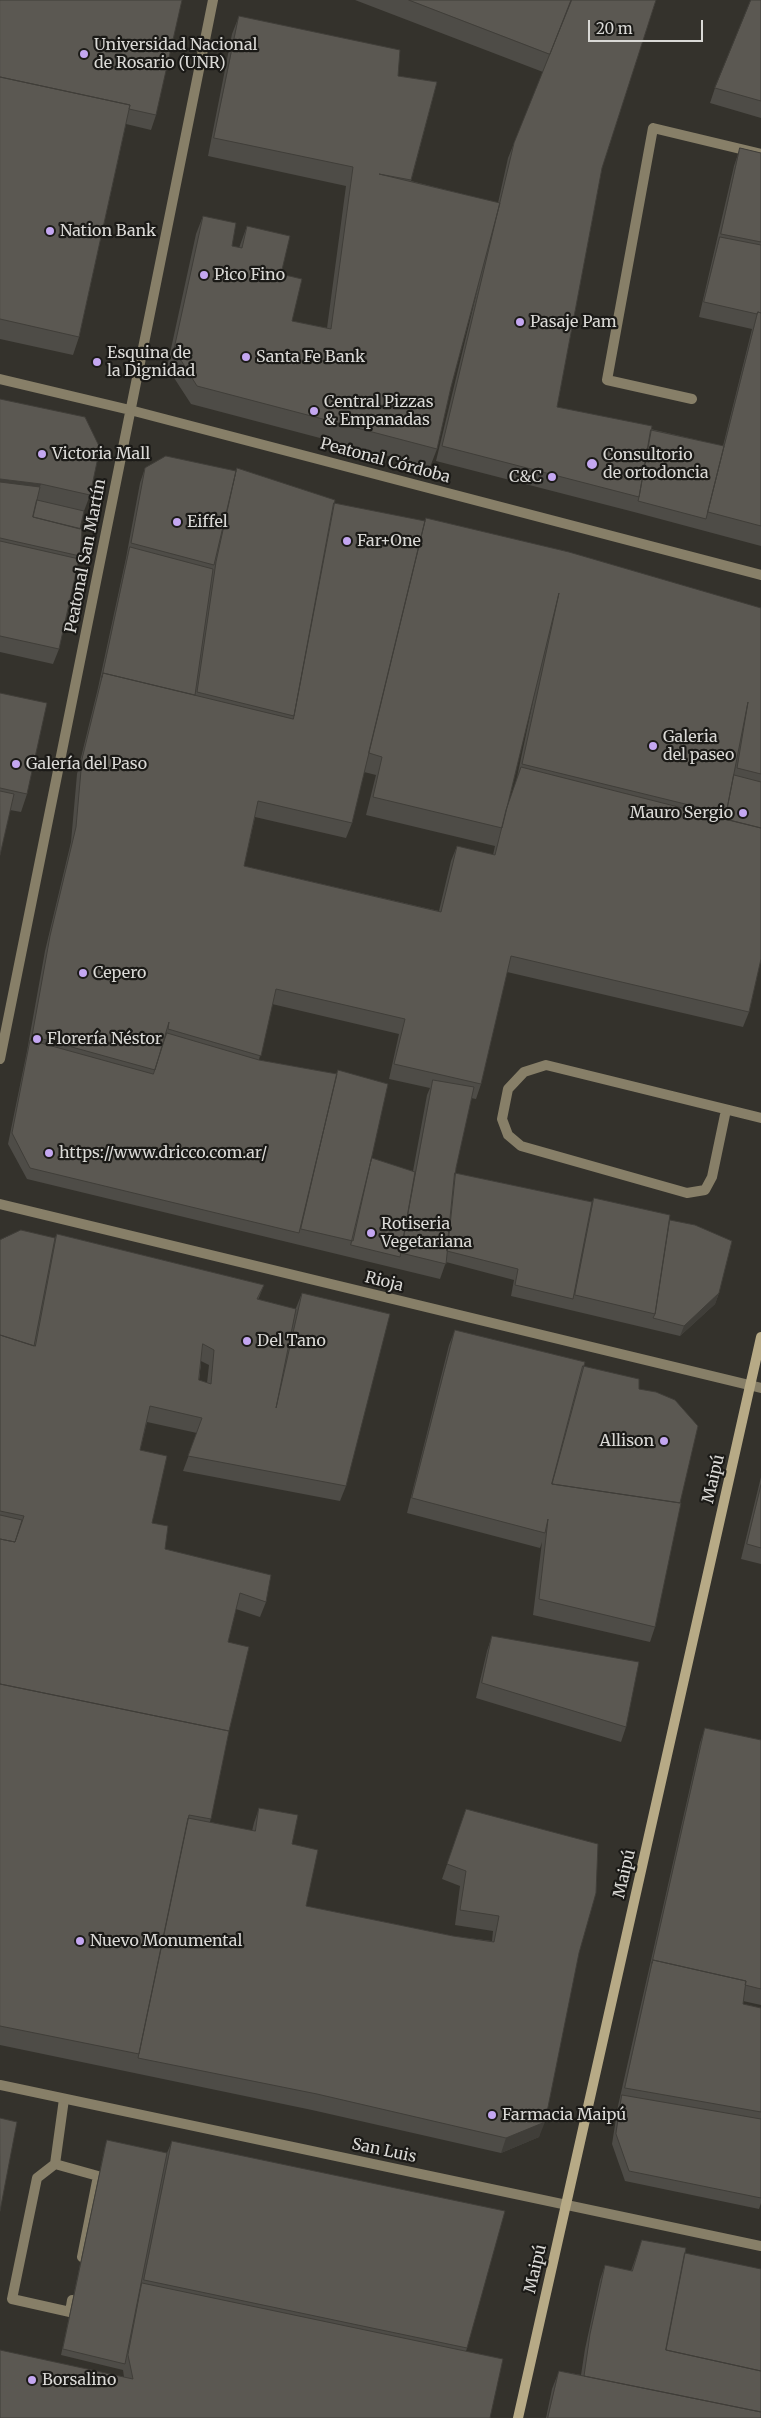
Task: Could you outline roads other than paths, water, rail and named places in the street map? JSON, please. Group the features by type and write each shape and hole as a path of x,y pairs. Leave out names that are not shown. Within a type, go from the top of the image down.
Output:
{"main road":[{"name":"Maipú","path":"518,2418 761,1337"}],"street":[{"name":"Peatonal San Martín","path":"0,1059 213,0"},
{"path":"692,399 608,380 653,128 761,154"},
{"name":"Peatonal Córdoba","path":"0,379 130,410 761,575"},
{"path":"726,1110 712,1177 705,1190 687,1193 521,1146 508,1135 502,1119 508,1089 524,1072 546,1066 761,1118"},
{"name":"Rioja","path":"0,1204 761,1388"},
{"name":"San Luis","path":"0,2085 761,2246"},
{"path":"64,2099 55,2164 37,2178 12,2299 70,2312 74,2292"},
{"path":"55,2164 98,2176 80,2263"}],"place":[{"name":"Universidad Nacional de Rosario (UNR)","path":"84,54"},
{"name":"Nation Bank","path":"50,231"},
{"name":"Pico Fino","path":"204,275"},
{"name":"Pasaje Pam","path":"520,322"},
{"name":"Santa Fe Bank","path":"246,357"},
{"name":"Esquina de la Dignidad","path":"97,362"},
{"name":"Central Pizzas & Empanadas","path":"314,411"},
{"name":"Victoria Mall","path":"42,454"},
{"name":"Consultorio de ortodoncia","path":"592,464"},
{"name":"C&C","path":"552,477"},
{"name":"Eiffel","path":"177,522"},
{"name":"Far+One","path":"347,541"},
{"name":"Galeria del paseo","path":"653,746"},
{"name":"Galería del Paso","path":"16,764"},
{"name":"Mauro Sergio","path":"743,813"},
{"name":"Cepero","path":"83,973"},
{"name":"Florería Néstor","path":"37,1039"},
{"name":"https://www.dricco.com.ar/","path":"49,1153"},
{"name":"Rotiseria Vegetariana","path":"371,1233"},
{"name":"Del Tano","path":"247,1341"},
{"name":"Allison","path":"664,1441"},
{"name":"Nuevo Monumental","path":"80,1941"},
{"name":"Farmacia Maipú","path":"492,2115"},
{"name":"Borsalino","path":"32,2380"}]}
